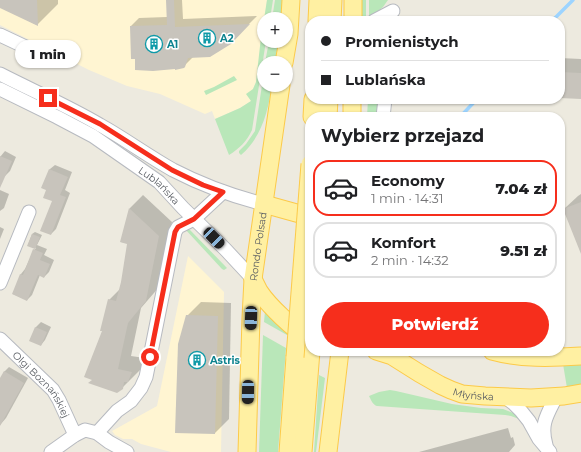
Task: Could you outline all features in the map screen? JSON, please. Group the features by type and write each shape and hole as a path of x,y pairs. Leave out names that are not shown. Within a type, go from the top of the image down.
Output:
{"main road":[{"path":"285,56 289,34 291,0"},
{"path":"317,16 318,0"},
{"path":"332,16 333,0"},
{"path":"353,0 353,16"},
{"path":"264,204 280,92"},
{"name":"Rondo Polsad","path":"305,216 264,204 253,279 266,300 288,322 305,335"},
{"path":"247,452 253,279"},
{"path":"288,452 303,354 305,300"},
{"path":"303,354 309,369 303,452"},
{"path":"328,452 339,356"},
{"name":"Młyńska","path":"392,356 419,373 451,390 462,394 530,398 556,397 581,393"},
{"path":"517,356 534,358 581,356"}],"street":[{"path":"384,16 393,11"},
{"path":"0,35 51,60"},
{"name":"Lublańska","path":"0,74 100,124 172,170 203,185 264,204"},
{"name":"Lublańska","path":"0,89 93,136 159,182 253,279"},
{"path":"97,433 117,411 131,401 141,388 146,378 175,232 178,227 194,219 223,192"},
{"path":"0,283 29,212"},
{"name":"Olgi Boznańskiej","path":"1,345 40,377 53,390 75,435"},
{"path":"505,397 521,411 529,421 539,439 549,450"},
{"path":"549,450 544,435 544,427 545,420 556,397"},
{"path":"51,452 84,430 97,433 127,452"}],"shaded area":[{"path":"0,0 267,0 265,12 257,12 257,48 261,48 259,56 257,56 257,75 251,101 240,108 215,119 212,111 205,114 160,94 127,86 89,70 0,25"},
{"path":"188,256 224,292 221,452 171,452 141,444 132,439 123,439 115,435 112,431 157,406"}],"green space":[{"path":"267,0 273,0 271,12 265,12"},
{"path":"275,0 285,0 283,12 273,12"},
{"path":"362,0 366,0 366,16 362,16"},
{"path":"369,0 388,0 383,7 372,16 369,16"},
{"path":"260,48 265,48 264,56 259,56"},
{"path":"268,48 278,48 277,56 266,56"},
{"path":"257,73 258,92 252,130 248,138 229,155 215,119 240,108 251,101 246,94 253,89 256,82"},
{"path":"234,76 237,80 206,95 204,91"},
{"path":"261,92 271,92 266,114 259,132 241,155 239,151 255,131"},
{"path":"368,104 379,104 378,112 367,112"},
{"path":"185,229 190,230 227,268 224,270 222,269"},
{"path":"265,311 288,328 287,335 264,322"},
{"path":"263,335 286,348 278,452 259,452"},
{"path":"581,362 581,386 567,388 563,364"},
{"path":"319,375 325,378 316,452 314,452"},
{"path":"390,390 452,404 503,409 516,414 520,418 505,415 377,406 373,403 369,396"}],"building":[{"path":"0,0 37,0 38,26 0,8"},
{"path":"166,0 174,0 175,27 250,24 231,44 210,57 188,58 184,68 153,71 135,70 135,59 131,59 130,26 167,25"},
{"path":"565,72 581,73 581,99 565,98"},
{"path":"0,156 12,161 0,188"},
{"path":"49,169 68,177 60,195 66,197 51,235 40,231 52,201 43,198 46,190 41,188"},
{"path":"581,202 581,254 565,214 565,208"},
{"path":"129,208 159,236 146,301 128,323 118,369 132,372 128,382 124,382 123,389 117,393 88,383 92,380 84,377 102,331 100,331 108,299 116,301 121,282 127,244 120,242"},
{"path":"32,234 40,237 35,249 27,246"},
{"path":"33,249 43,253 40,260 50,264 44,278 38,275 27,301 12,294 20,274 23,275"},
{"name":"Astris","path":"186,315 218,316 215,434 175,433 178,344"},
{"path":"35,327 47,332 41,346 29,341"},
{"path":"4,371 24,383 0,426 0,378"}],"waterway":[{"path":"557,16 573,0"},
{"path":"465,112 472,104"}],"place":[{"name":"A2","path":"207,38"},
{"name":"A1","path":"154,44"},
{"name":"Astris","path":"197,360"}],"route":[{"path":"48,98 100,124 172,170 203,185 223,192 194,219 178,227 175,232 150,357"}]}
